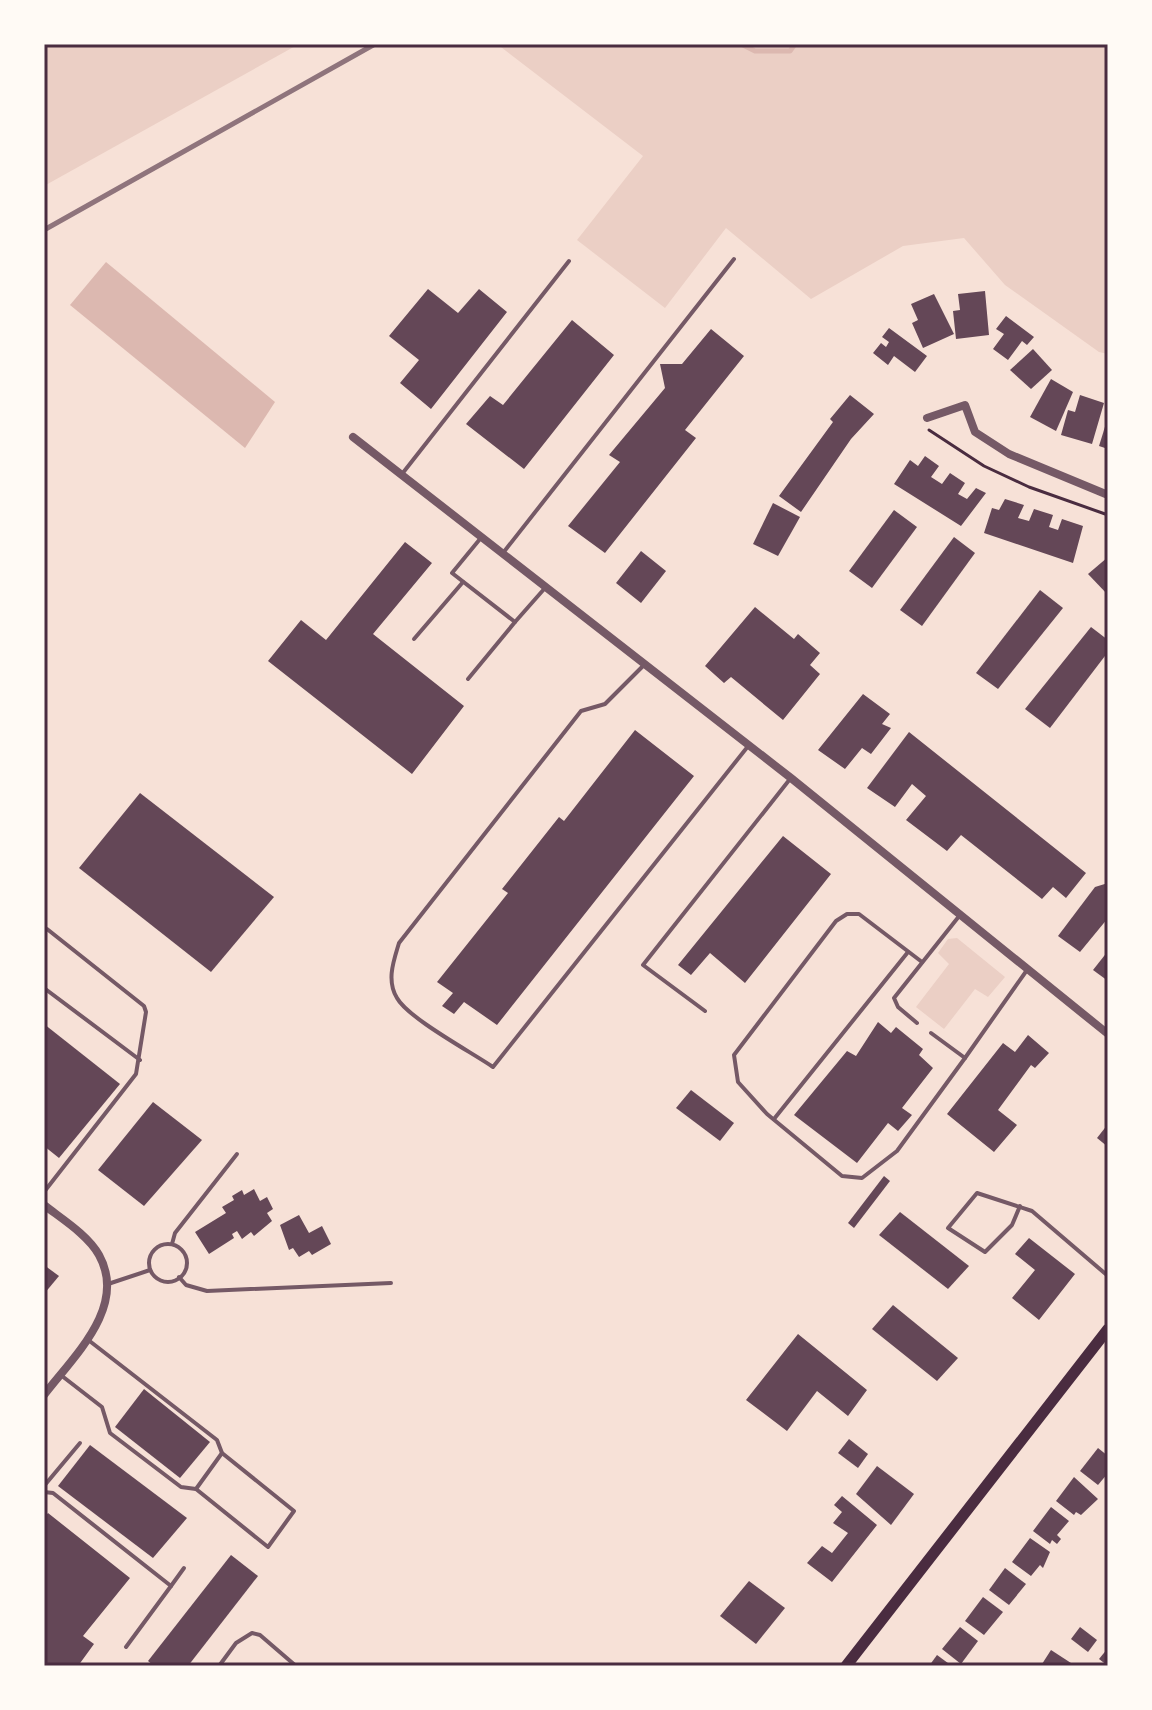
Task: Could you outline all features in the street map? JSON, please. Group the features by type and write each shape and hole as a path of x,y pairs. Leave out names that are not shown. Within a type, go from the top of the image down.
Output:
{"main road":[{"path":"846,1666 1108,1329"}],"street":[{"path":"925,419 965,405 975,432 998,447 1108,495"},
{"path":"353,437 480,539 791,778 1108,1034"},
{"path":"44,1205 98,1254 107,1299 98,1325 44,1395"}],"lane":[{"path":"502,554 734,259"},
{"path":"400,476 569,261"},
{"path":"480,539 452,573 515,622"},
{"path":"414,639 463,582"},
{"path":"468,679 545,588"},
{"path":"644,665 605,704 581,711 399,943 390,971 396,997 414,1014 493,1067 749,745"},
{"path":"705,1011 643,965 791,778"},
{"path":"922,962 859,914 847,914 836,921 734,1055 738,1082 774,1119 842,1176 862,1178 897,1151 1027,969"},
{"path":"917,1023 898,1007 894,998 960,915"},
{"path":"44,932 47,929 144,1006 146,1012 136,1074 44,1192"},
{"path":"774,1119 908,952"},
{"path":"44,988 140,1060"},
{"path":"931,1033 965,1058"},
{"path":"172,1244 175,1233 237,1154"},
{"path":"1020,1206 1012,1225 985,1252 948,1228 977,1193 1020,1206 1032,1211 1108,1276"},
{"path":"172,1244 182,1251 187,1262 179,1277 161,1281 150,1270 149,1260 155,1249 172,1244"},
{"path":"106,1284 150,1270"},
{"path":"179,1277 186,1285 207,1291 391,1283"},
{"path":"60,1375 102,1407 110,1433 181,1487 196,1489 268,1547 294,1511 222,1453 217,1440 87,1339"},
{"path":"80,1443 44,1489 171,1586"},
{"path":"196,1489 222,1453"},
{"path":"126,1647 184,1568"},
{"path":"219,1666 236,1643 252,1633 260,1635 296,1666"}],"path":[{"path":"925,419 937,438 984,466 1029,487 1108,515"}],"shaded area":[{"path":"44,44 299,44 44,186"},
{"path":"497,44 1108,44 1108,354 1099,352 1005,285 964,238 903,246 811,299 726,228 665,308 577,240 643,156"},
{"path":"106,262 275,402 245,448 70,305"},
{"path":"957,938 1005,977 988,997 975,989 944,1029 916,1007 949,964 938,953 948,939"}],"building":[{"path":"428,289 458,313 479,289 507,312 431,409 400,383 419,360 389,336"},
{"path":"985,291 989,335 956,339 953,311 960,310 958,294"},
{"path":"934,294 954,334 923,348 912,323 918,320 911,304"},
{"path":"1006,316 1034,337 1027,345 1022,341 1008,360 993,349 1004,334 996,329"},
{"path":"572,320 614,355 524,469 466,424 490,396 503,405"},
{"path":"889,328 927,356 915,372 894,356 888,365 873,353 881,343 886,347 889,342 882,337"},
{"path":"711,329 744,356 685,430 696,438 605,553 568,526 620,462 609,455 665,388 660,364 682,364"},
{"path":"1033,349 1052,370 1031,389 1010,370"},
{"path":"1051,379 1073,392 1056,431 1030,417"},
{"path":"850,395 874,414 851,439 801,512 779,496 833,422 830,419"},
{"path":"1080,395 1104,403 1092,444 1061,435 1068,410 1075,412"},
{"path":"1108,417 1108,449 1099,446"},
{"path":"925,456 939,466 931,477 942,484 950,473 965,483 958,494 967,499 976,488 986,493 961,526 894,484 910,460 918,466"},
{"path":"1005,499 1024,505 1018,518 1029,521 1034,509 1053,515 1049,527 1058,530 1062,519 1083,526 1073,563 984,533 992,508 999,510"},
{"path":"773,503 800,517 778,556 753,544"},
{"path":"894,510 917,527 872,588 849,571"},
{"path":"954,537 975,553 922,626 900,610"},
{"path":"405,542 432,563 373,634 464,706 412,774 268,661 301,620 326,640"},
{"path":"641,551 666,571 641,603 616,583"},
{"path":"1108,557 1108,595 1088,574"},
{"path":"1040,590 1063,608 998,689 976,673"},
{"path":"755,607 794,639 798,634 820,653 810,665 820,674 783,720 731,677 724,683 705,666"},
{"path":"1091,627 1108,640 1108,652 1050,728 1025,709"},
{"path":"863,694 890,714 882,724 891,728 871,754 862,748 845,769 818,750"},
{"path":"635,730 694,776 497,1025 464,1002 454,1014 442,1006 453,993 437,982 508,893 502,889 559,817 564,821"},
{"path":"909,732 1086,873 1066,898 1053,887 1042,899 961,835 947,851 906,820 926,796 912,784 895,807 867,788"},
{"path":"140,793 274,897 211,972 79,868"},
{"path":"783,836 831,874 745,983 710,953 691,975 678,965"},
{"path":"1108,883 1108,918 1080,952 1058,936 1095,887"},
{"path":"1108,951 1108,981 1093,970"},
{"path":"878,1022 891,1033 896,1027 923,1049 919,1055 933,1068 902,1108 912,1115 898,1131 888,1123 857,1163 794,1115 847,1051 856,1056"},
{"path":"44,1024 120,1084 59,1158 44,1146"},
{"path":"1028,1035 1049,1053 1035,1068 1031,1065 998,1110 1017,1125 994,1152 947,1114 1003,1043 1015,1052"},
{"path":"691,1090 734,1123 720,1141 676,1108"},
{"path":"153,1102 202,1140 144,1206 98,1170"},
{"path":"1108,1124 1108,1147 1097,1138"},
{"path":"884,1176 890,1181 854,1228 848,1223"},
{"path":"254,1189 260,1201 267,1197 273,1209 267,1213 272,1221 254,1236 251,1232 242,1239 237,1231 232,1234 234,1238 209,1254 195,1232 226,1213 222,1207 234,1200 232,1196 242,1190 244,1195"},
{"path":"900,1212 969,1266 948,1289 879,1235"},
{"path":"299,1215 309,1233 322,1226 331,1244 312,1255 309,1251 299,1257 293,1248 289,1250 280,1225"},
{"path":"1029,1238 1075,1274 1039,1320 1012,1298 1035,1270 1015,1254"},
{"path":"44,1265 59,1276 44,1294"},
{"path":"893,1305 958,1358 937,1381 872,1329"},
{"path":"798,1334 867,1390 848,1416 817,1391 787,1431 746,1400"},
{"path":"144,1389 210,1442 180,1478 115,1427"},
{"path":"849,1439 868,1454 858,1468 838,1453"},
{"path":"90,1445 187,1518 153,1558 58,1486"},
{"path":"1098,1448 1108,1456 1108,1473 1098,1485 1080,1471"},
{"path":"877,1466 914,1494 891,1525 856,1494"},
{"path":"1074,1477 1098,1499 1081,1515 1076,1512 1074,1515 1056,1501"},
{"path":"842,1496 877,1525 832,1582 807,1563 822,1546 832,1553 848,1533 833,1523 842,1512 834,1505"},
{"path":"1051,1507 1069,1521 1057,1535 1061,1539 1057,1544 1052,1540 1050,1544 1033,1531"},
{"path":"48,1513 130,1578 83,1636 94,1644 78,1666 44,1664 44,1518"},
{"path":"1030,1538 1050,1552 1043,1568 1040,1565 1031,1576 1012,1562"},
{"path":"231,1555 258,1576 188,1666 154,1666 148,1661"},
{"path":"1005,1568 1026,1584 1009,1605 989,1590"},
{"path":"749,1581 785,1608 756,1644 720,1616"},
{"path":"983,1597 1003,1612 984,1635 965,1621"},
{"path":"960,1627 978,1641 961,1664 942,1649"},
{"path":"1080,1627 1097,1640 1088,1652 1071,1639"},
{"path":"1108,1648 1108,1666 1099,1659"},
{"path":"1051,1650 1071,1663 1069,1666 1042,1664"},
{"path":"937,1655 952,1666 929,1666"}],"waterway":[{"path":"741,44 755,51 790,51 795,44"}],"railway":[{"path":"44,230 375,44"}]}
